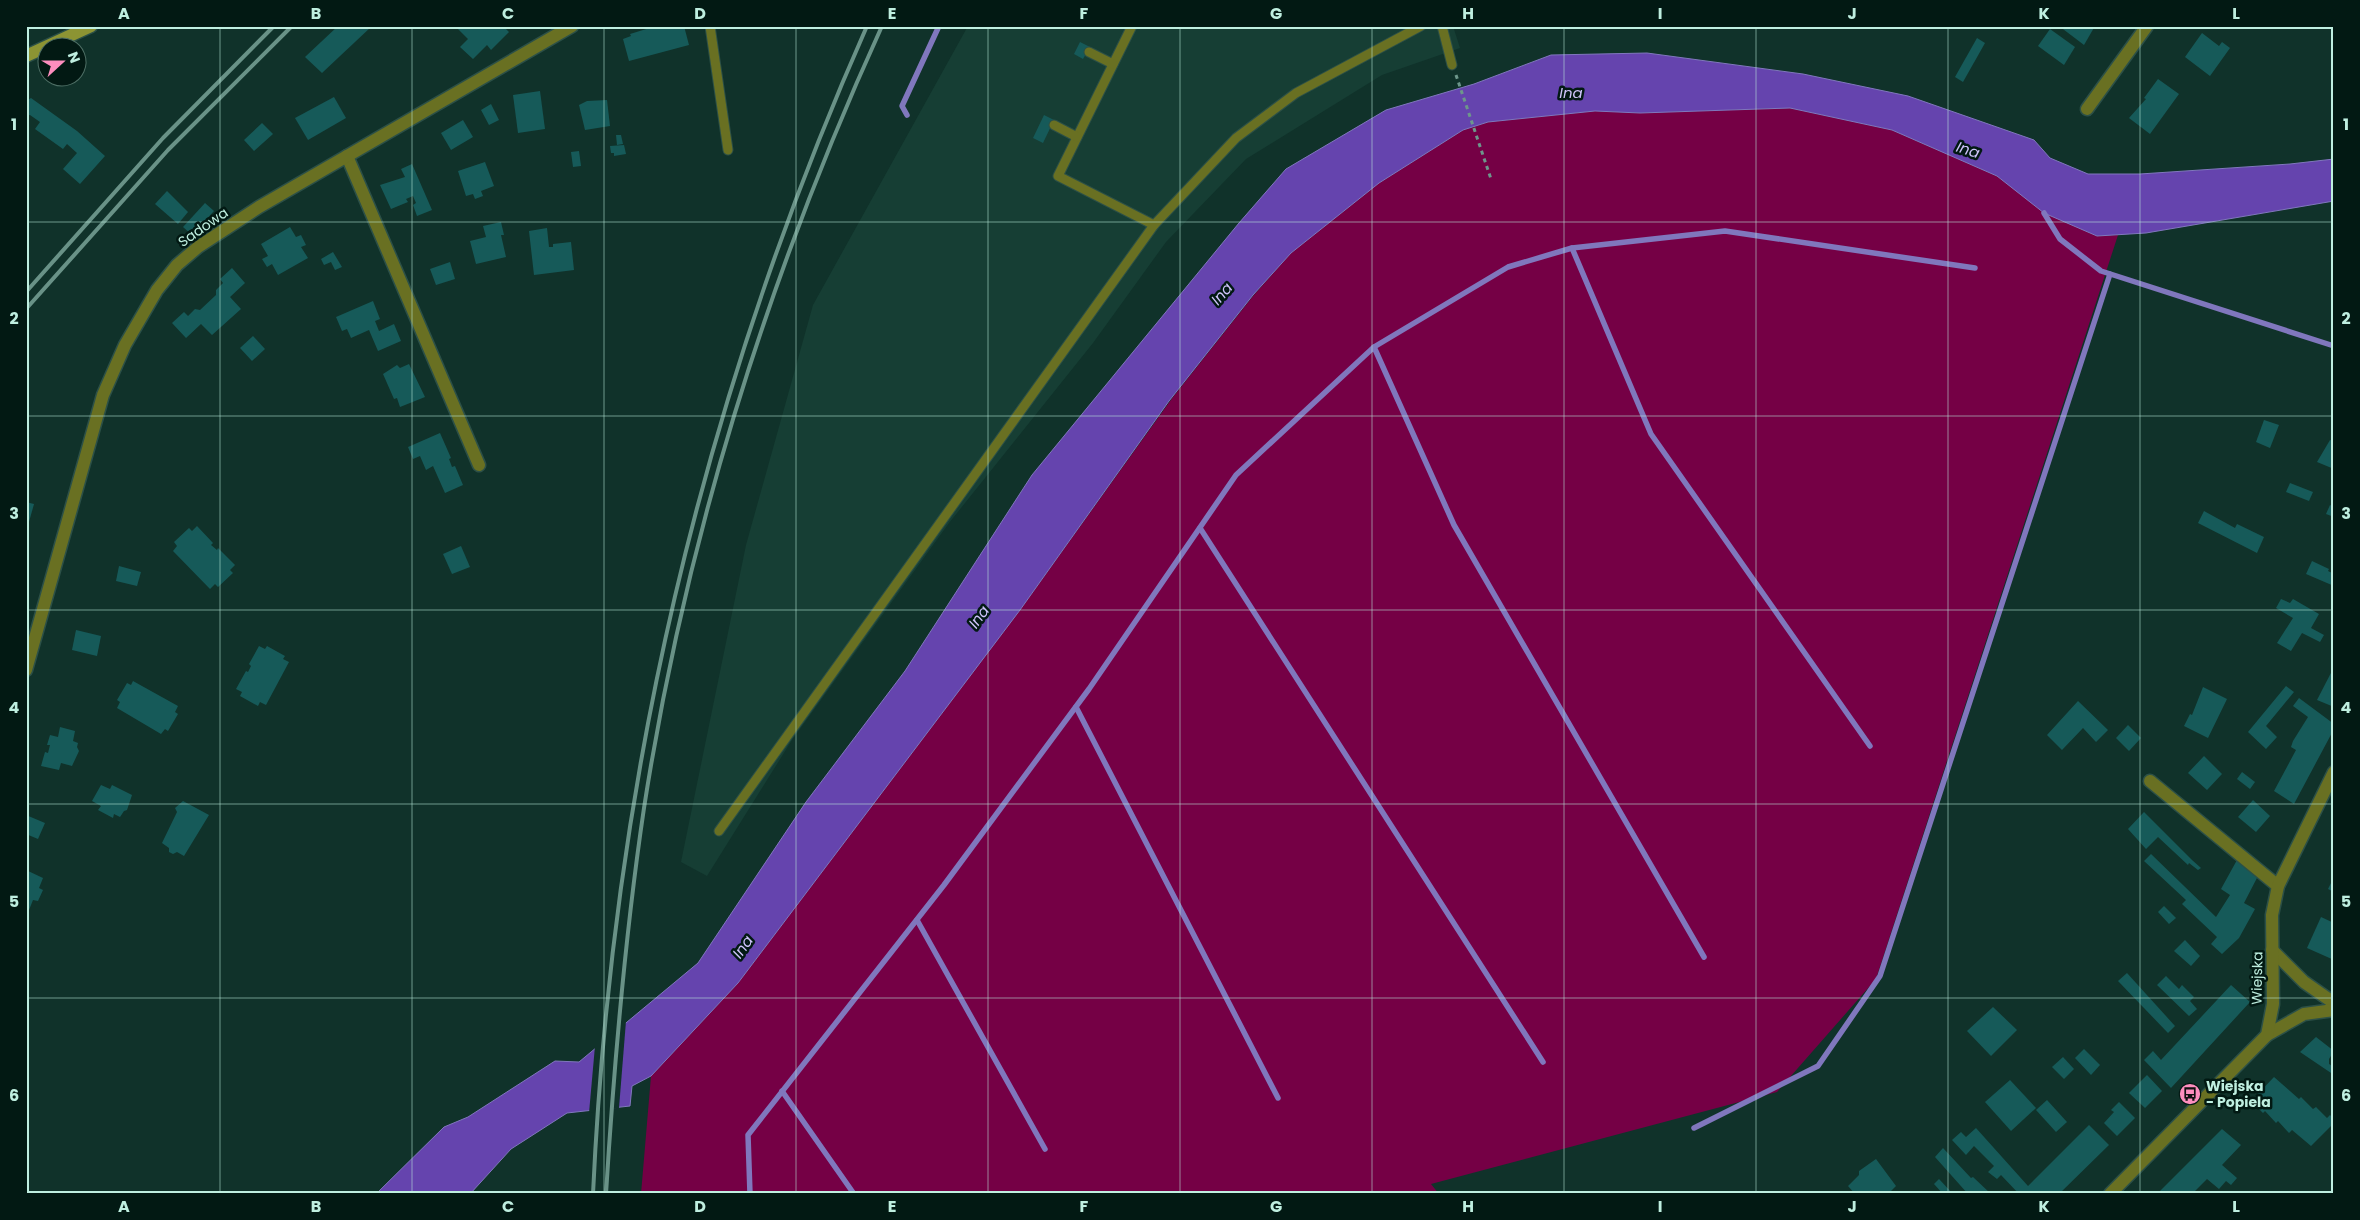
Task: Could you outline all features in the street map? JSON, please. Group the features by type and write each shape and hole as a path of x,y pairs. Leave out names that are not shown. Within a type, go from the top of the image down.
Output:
{"street":[{"path":"26,56 91,26"},
{"name":"Sadowa","path":"26,670 103,395 125,345 157,290 177,266 198,246 259,207 572,26"},
{"path":"2087,109 2146,26"},
{"path":"347,156 479,465"},
{"name":"Wiejska","path":"2266,1035 2273,1004 2272,915 2278,886 2334,772"},
{"path":"2150,781 2278,886"},
{"path":"2272,950 2304,982 2334,1004"},
{"path":"2115,1192 2266,1035 2304,1014 2334,1010"}],"lane":[{"path":"710,26 728,150"},
{"path":"1132,26 1058,176 1154,225"},
{"path":"719,831 1154,225 1236,138 1296,93 1421,26"},
{"path":"1442,26 1452,65"},
{"path":"1089,52 1113,64"},
{"path":"1054,125 1077,137"}],"path":[{"path":"1452,65 1491,179"}],"shaded area":[{"path":"968,26 1453,26 1460,48 1382,75 1246,159 1166,242 1093,343 949,523 792,740 707,876 681,862 746,545 813,305"},
{"path":"1790,108 1892,130 1997,176 2045,213 2097,236 2118,235 1876,979 1777,1092 1431,1184 1439,1194 641,1194 651,1076 738,983 1020,610 1173,397 1253,296 1291,253 1379,183 1463,130 1488,122 1595,111 1640,113"}],"water":[{"name":"Ina","path":"1647,53 1803,74 1908,96 2034,140 2050,158 2088,174 2140,174 2290,164 2334,159 2334,201 2146,233 2097,236 2044,213 1997,176 1892,130 1790,108 1640,113 1595,111 1488,122 1463,130 1379,183 1291,253 1253,295 1169,401 1020,610 738,983 651,1076 632,1086 630,1106 567,1113 511,1149 470,1194 376,1194 444,1127 468,1117 555,1061 579,1062 698,963 806,802 905,671 1032,475 1239,223 1286,169 1386,110 1474,84 1551,55"}],"pier":[{"path":"626,1021 619,1108 589,1113 595,1046"}],"building":[{"path":"338,26 372,26 322,73 305,57"},
{"path":"455,26 503,26 509,32 491,50 487,45 473,59 460,47 468,39"},
{"path":"656,26 684,26 689,45 629,61 623,39 631,36 630,34"},
{"path":"2059,26 2095,26 2084,45"},
{"path":"2050,29 2075,47 2064,65 2038,46"},
{"path":"2202,33 2219,46 2222,42 2230,48 2210,76 2185,57"},
{"path":"1977,38 1985,43 1963,82 1955,77"},
{"path":"1080,42 1090,47 1083,59 1074,54"},
{"path":"2158,79 2179,94 2150,134 2129,118 2146,99 2144,98"},
{"path":"540,91 545,129 518,133 513,95"},
{"path":"334,97 346,118 308,140 295,118"},
{"path":"31,98 77,131 105,156 80,184 63,169 77,153 67,144 63,149 35,129 40,122 30,115 26,116 26,101"},
{"path":"607,100 610,126 585,130 579,105 587,101"},
{"path":"491,104 499,120 489,125 481,110"},
{"path":"1044,115 1054,120 1043,143 1033,138"},
{"path":"463,120 473,137 451,150 441,133"},
{"path":"262,123 273,134 254,151 244,140"},
{"path":"616,135 621,135 623,144 617,145"},
{"path":"624,145 626,154 614,156 614,153 611,153 610,146"},
{"path":"579,151 581,166 573,167 571,152"},
{"path":"485,162 494,186 481,191 483,196 475,199 473,194 466,196 458,171"},
{"path":"412,164 432,210 417,216 413,205 416,203 413,196 406,199 408,202 391,209 380,185 405,177 401,169"},
{"path":"167,191 188,212 178,224 155,204"},
{"path":"205,203 214,211 192,235 183,227"},
{"path":"501,222 504,235 501,235 506,257 476,264 470,241 486,237 483,226"},
{"path":"290,227 296,237 301,235 306,245 301,247 308,258 278,275 272,264 267,267 262,259 268,256 261,244"},
{"path":"547,228 549,247 553,247 553,244 571,242 574,270 534,275 529,231"},
{"path":"333,252 342,267 335,270 331,262 324,265 321,259"},
{"path":"450,262 455,279 436,285 430,269"},
{"path":"232,268 245,283 230,297 241,309 212,335 201,324 186,338 172,323 184,312 188,316 195,309 200,310 216,295 216,290 223,283 220,279"},
{"path":"373,301 380,319 375,321 379,331 394,324 401,341 378,351 369,330 351,338 347,329 342,331 336,317"},
{"path":"253,336 265,349 252,361 240,348"},
{"path":"409,364 425,397 400,407 397,398 394,399 383,374 397,365 400,368"},
{"path":"2264,420 2279,425 2270,448 2256,442"},
{"path":"440,433 451,458 449,459 452,467 455,466 463,485 445,493 433,466 426,470 420,456 413,459 408,447"},
{"path":"2330,440 2334,441 2334,469 2317,462"},
{"path":"2290,483 2313,492 2309,501 2286,492"},
{"path":"26,502 34,504 27,529 26,529"},
{"path":"2330,505 2334,507 2334,517 2326,514"},
{"path":"2204,511 2235,528 2237,524 2264,537 2257,553 2198,523"},
{"path":"197,526 213,543 211,545 217,550 218,548 235,565 230,570 233,573 218,587 215,584 210,589 173,551 177,546 174,542 189,528 192,531"},
{"path":"461,546 470,567 452,574 443,554"},
{"path":"2312,561 2329,569 2328,571 2334,574 2334,586 2306,574"},
{"path":"119,566 141,572 137,586 116,581"},
{"path":"2281,599 2290,603 2293,599 2319,614 2311,628 2324,635 2320,642 2302,633 2291,651 2277,643 2293,618 2276,608"},
{"path":"76,630 101,636 97,656 72,650"},
{"path":"259,646 265,649 267,646 285,656 283,659 289,662 266,705 260,702 258,706 240,696 242,692 236,689 246,671 248,672 251,666 249,664"},
{"path":"2334,667 2334,707 2317,700"},
{"path":"133,681 178,706 175,712 178,714 168,731 165,729 161,734 117,708 120,702 117,700 127,683 131,685"},
{"path":"2286,686 2294,692 2266,726 2277,737 2266,749 2248,732"},
{"path":"2203,687 2227,699 2208,738 2184,726 2190,714 2192,715"},
{"path":"2299,698 2334,724 2334,729 2294,804 2274,791 2296,750 2291,747 2293,741 2308,717 2293,706"},
{"path":"2078,701 2108,730 2096,742 2083,728 2062,750 2047,735"},
{"path":"2128,725 2141,738 2129,751 2116,738"},
{"path":"60,727 75,731 73,741 78,743 79,751 72,766 61,763 59,770 41,766 45,752 48,753 50,745 47,745 50,735 58,737"},
{"path":"2204,756 2222,774 2207,790 2188,773"},
{"path":"2242,772 2255,782 2250,789 2237,779"},
{"path":"101,785 110,789 112,785 132,795 127,810 120,817 114,814 113,818 98,810 101,806 92,801"},
{"path":"2253,800 2270,816 2256,832 2238,817"},
{"path":"183,801 209,815 184,856 177,852 173,854 169,852 169,848 162,843 177,812 175,808"},
{"path":"2144,812 2201,868 2198,870 2189,863 2188,865 2158,837 2146,849 2128,829"},
{"path":"26,815 45,823 38,839 26,834"},
{"path":"2151,854 2216,917 2230,895 2221,889 2237,860 2258,876 2244,903 2255,909 2239,938 2222,954 2211,944 2217,937 2182,904 2186,900 2144,861"},
{"path":"26,870 43,878 39,888 43,890 38,901 33,900 29,910 26,908"},
{"path":"2334,877 2334,892 2328,889"},
{"path":"2164,906 2176,918 2169,924 2158,912"},
{"path":"2321,917 2334,923 2334,960 2307,948"},
{"path":"2185,940 2200,956 2191,966 2174,951"},
{"path":"2127,973 2175,1026 2168,1033 2118,981"},
{"path":"2166,976 2179,989 2182,985 2194,997 2190,1001 2197,1009 2189,1016 2157,985"},
{"path":"2231,985 2250,1002 2171,1088 2144,1060 2153,1051 2161,1060"},
{"path":"1993,1007 2017,1030 1991,1056 1967,1031"},
{"path":"2316,1037 2334,1051 2329,1059 2329,1064 2334,1067 2334,1075 2300,1052"},
{"path":"2084,1049 2100,1065 2091,1075 2075,1058"},
{"path":"2063,1057 2074,1069 2064,1079 2052,1067"},
{"path":"2147,1075 2162,1091 2145,1108 2129,1093"},
{"path":"2274,1077 2299,1099 2301,1097 2313,1109 2316,1107 2327,1118 2330,1115 2334,1119 2334,1123 2311,1146 2292,1130 2289,1133 2278,1121 2276,1123 2265,1111 2263,1113 2251,1101"},
{"path":"2010,1080 2036,1108 2011,1131 1985,1102"},
{"path":"2047,1100 2067,1122 2056,1132 2036,1110"},
{"path":"2119,1102 2135,1118 2117,1136 2104,1123 2114,1112 2111,1110"},
{"path":"2089,1125 2109,1145 2059,1194 2019,1194 2001,1175 1997,1179 1988,1172 1994,1166 1974,1146 1966,1155 1952,1140 1961,1132 1966,1137 1976,1128 2028,1186"},
{"path":"2222,1129 2241,1145 2222,1165 2237,1178 2231,1185 2226,1181 2219,1189 2207,1179 2192,1194 2157,1194"},
{"path":"1943,1148 1971,1178 1973,1177 1991,1194 1968,1194 1935,1157"},
{"path":"1876,1159 1896,1186 1888,1194 1855,1194 1848,1186 1859,1175 1859,1171"},
{"path":"1939,1179 1953,1194 1943,1194 1934,1184"}],"waterway":[{"path":"907,115 902,106 939,26"},
{"path":"2044,213 2060,239 2101,271 2334,346"},
{"path":"750,1194 748,1135 944,885 1089,689 1236,475 1374,347 1508,267 1572,248 1725,231 1975,268"},
{"path":"1572,248 1651,434 1870,746"},
{"path":"1694,1128 1818,1066 1880,976 2110,274"},
{"path":"1374,347 1454,525 1704,957"},
{"path":"1200,528 1543,1062"},
{"path":"1076,707 1278,1098"},
{"path":"917,920 1045,1149"},
{"path":"782,1091 854,1194"}],"railway":[{"path":"26,292 163,138 274,26"},
{"path":"26,309 168,150 292,26"},
{"path":"593,1194 603,1041 620,891 644,743 675,597 712,452 757,309 808,167 867,26"},
{"path":"606,1194 621,1000 637,856 662,707 683,607 708,507 736,409 768,311 803,215 841,120 882,26"}],"place":[{"name":"Wiejska - Popiela","path":"2190,1094"}]}
